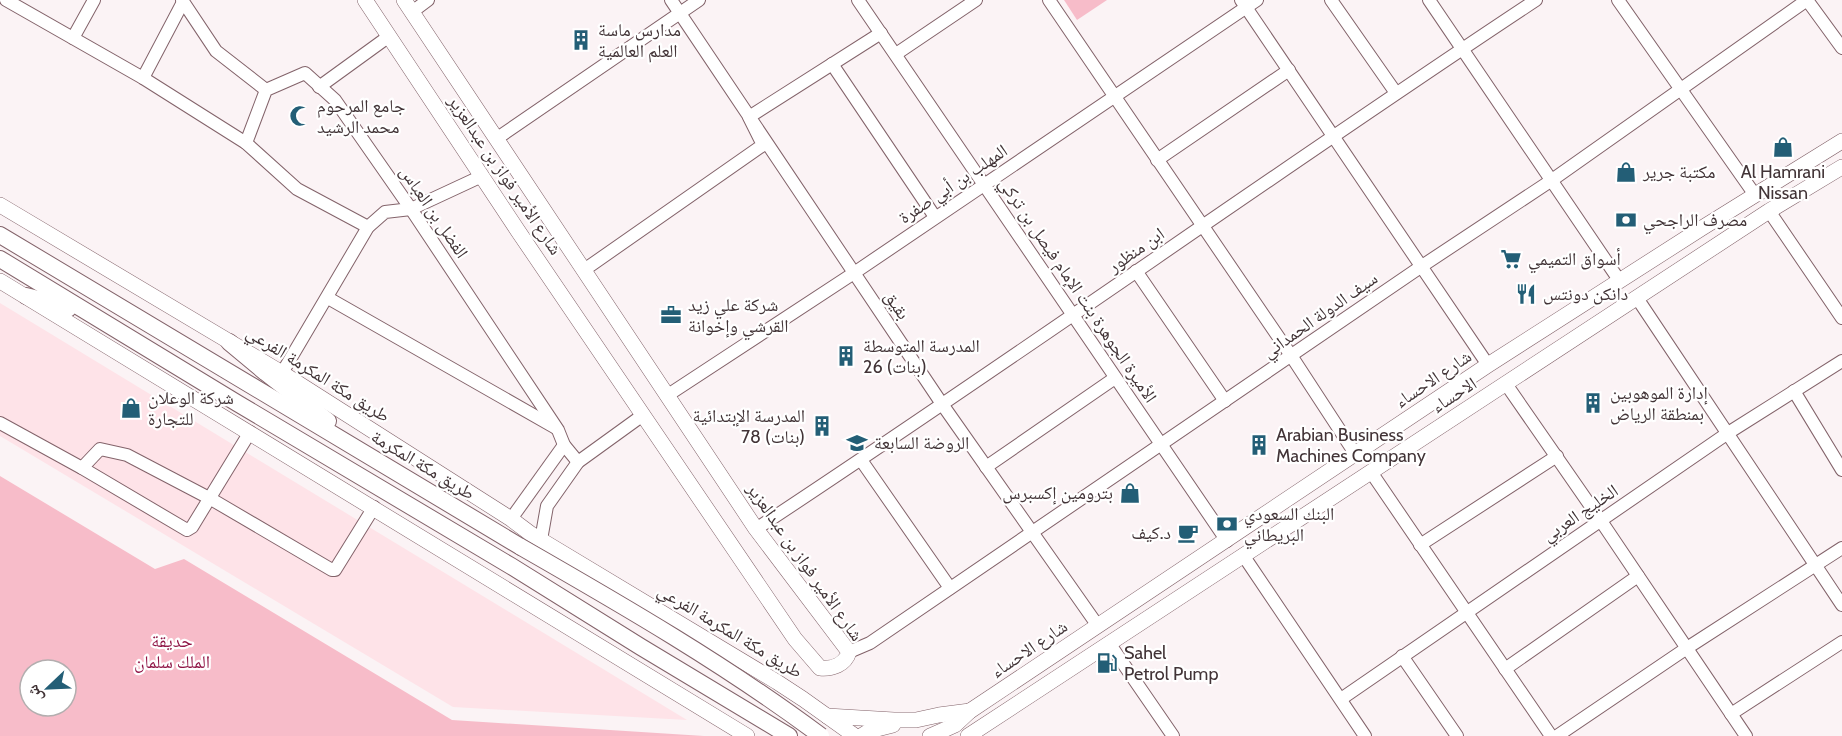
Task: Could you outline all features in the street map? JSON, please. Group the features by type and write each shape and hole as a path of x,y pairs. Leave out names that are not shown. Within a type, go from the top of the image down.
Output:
{"highway":[{"name":"طريق مكة المكرمة","path":"0,235 666,631 739,678 821,736"},
{"path":"0,259 789,736"},
{"path":"26,296 61,305 237,403"},
{"path":"229,342 274,380 404,477"}],"main road":[{"name":"شارع الأمير فواز بن عبدالعزير","path":"364,0 795,639 820,668 828,669 843,663 849,652 756,529 408,6"},
{"name":"شارع الاحساء","path":"930,736 955,725 970,711 1488,365 1842,141"},
{"name":"الاحساء","path":"970,735 1769,211 1842,167"},
{"name":"طريق مكة المكرمة الفرعي","path":"0,205 282,374 541,540 777,682 855,736"},
{"path":"0,281 747,736"},
{"path":"807,736 817,722 809,703"},
{"path":"861,736 869,731 916,720 970,711"},
{"path":"827,716 916,720"}],"street":[{"path":"6,0 142,78 246,143 297,189 369,227"},
{"path":"73,38 94,0"},
{"path":"408,6 428,0"},
{"name":"بقيق","path":"671,0 942,404 1098,626"},
{"path":"496,139 699,0"},
{"name":"الأميرة الجوهرة بنت الإمام فيصل بن تركي","path":"858,0 1227,541"},
{"path":"896,54 976,0"},
{"path":"1049,0 1356,455"},
{"path":"1331,0 1396,93"},
{"path":"1429,0 1619,280"},
{"name":"ابن منظور","path":"756,529 861,460 1202,225 1536,0"},
{"path":"1618,0 1755,195"},
{"path":"1807,0 1842,48"},
{"name":"سيف الدولة الحمداني","path":"849,652 870,644 1292,357 1422,266 1552,180 1807,0"},
{"path":"142,78 183,1 216,51 266,90 246,143"},
{"path":"1248,2 1289,70 1488,365"},
{"name":"المهلب بن أبي صفرة","path":"668,395 854,273 1114,97 1248,2"},
{"path":"584,270 763,145 749,117 881,33"},
{"path":"319,87 388,37"},
{"path":"832,64 935,217"},
{"path":"1157,160 1289,70"},
{"name":"الفضل بن العباس","path":"266,90 305,74 335,100 411,209 558,430 564,445 578,462"},
{"path":"282,374 369,227 385,212 411,209 482,176"},
{"path":"1769,211 1842,318"},
{"path":"1136,271 1225,401"},
{"path":"327,298 558,430"},
{"path":"1636,298 1842,605"},
{"name":"الخليج العربي","path":"1341,699 1728,433 1842,361"},
{"path":"986,467 1115,378"},
{"path":"1506,384 1601,520 1746,736"},
{"path":"1794,391 1842,470"},
{"path":"541,540 547,506 578,462 643,415"},
{"path":"0,423 187,530 192,527 211,499 250,432"},
{"path":"510,519 564,445"},
{"path":"82,468 99,449 127,455 211,499 332,570 335,570 374,507"},
{"path":"1420,545 1557,456"},
{"path":"861,460 950,588"},
{"path":"1371,472 1551,736"},
{"path":"1557,736 1687,648 1842,548"},
{"path":"1244,555 1365,736"},
{"path":"1505,669 1638,576"},
{"path":"1731,714 1842,642"},
{"path":"1109,643 1173,736"},
{"path":"1402,656 1457,736"}],"shaded area":[{"path":"0,303 687,720 453,707 0,436"}],"green space":[{"path":"1064,0 1107,0 1077,20"},
{"name":"حديقة الملك سلمان","path":"0,476 155,569 184,559 452,720 704,736 0,736"}],"place":[{"name":"مدارس ماسة العلم العالمية","path":"581,40"},
{"name":"جامع المرحوم محمد الرشيد","path":"300,116"},
{"name":"Al Hamrani Nissan","path":"1783,147"},
{"name":"مكتبة جرير","path":"1626,172"},
{"name":"مصرف الراجحي","path":"1626,220"},
{"name":"أسواق التميمي","path":"1511,259"},
{"name":"دانكن دونتس","path":"1526,294"},
{"name":"شركة علي زيد القرشي وإخوانة","path":"671,315"},
{"name":"المدرسة المتوسطة 26 (بنات)","path":"846,356"},
{"name":"إدارة الموهوبين بمنطقة الرياض","path":"1593,403"},
{"name":"شركة الوعلان للتجارة","path":"131,408"},
{"name":"المدرسة الإبتدائية 78 (بنات)","path":"822,426"},
{"name":"الروضة السابعة","path":"857,443"},
{"name":"Arabian Business Machines Company","path":"1259,445"},
{"name":"بترومين إكسبرس","path":"1130,493"},
{"name":"البنك السعودي البريطاني","path":"1227,524"},
{"name":"د.كيف","path":"1188,533"},
{"name":"Sahel Petrol Pump","path":"1107,663"}]}
